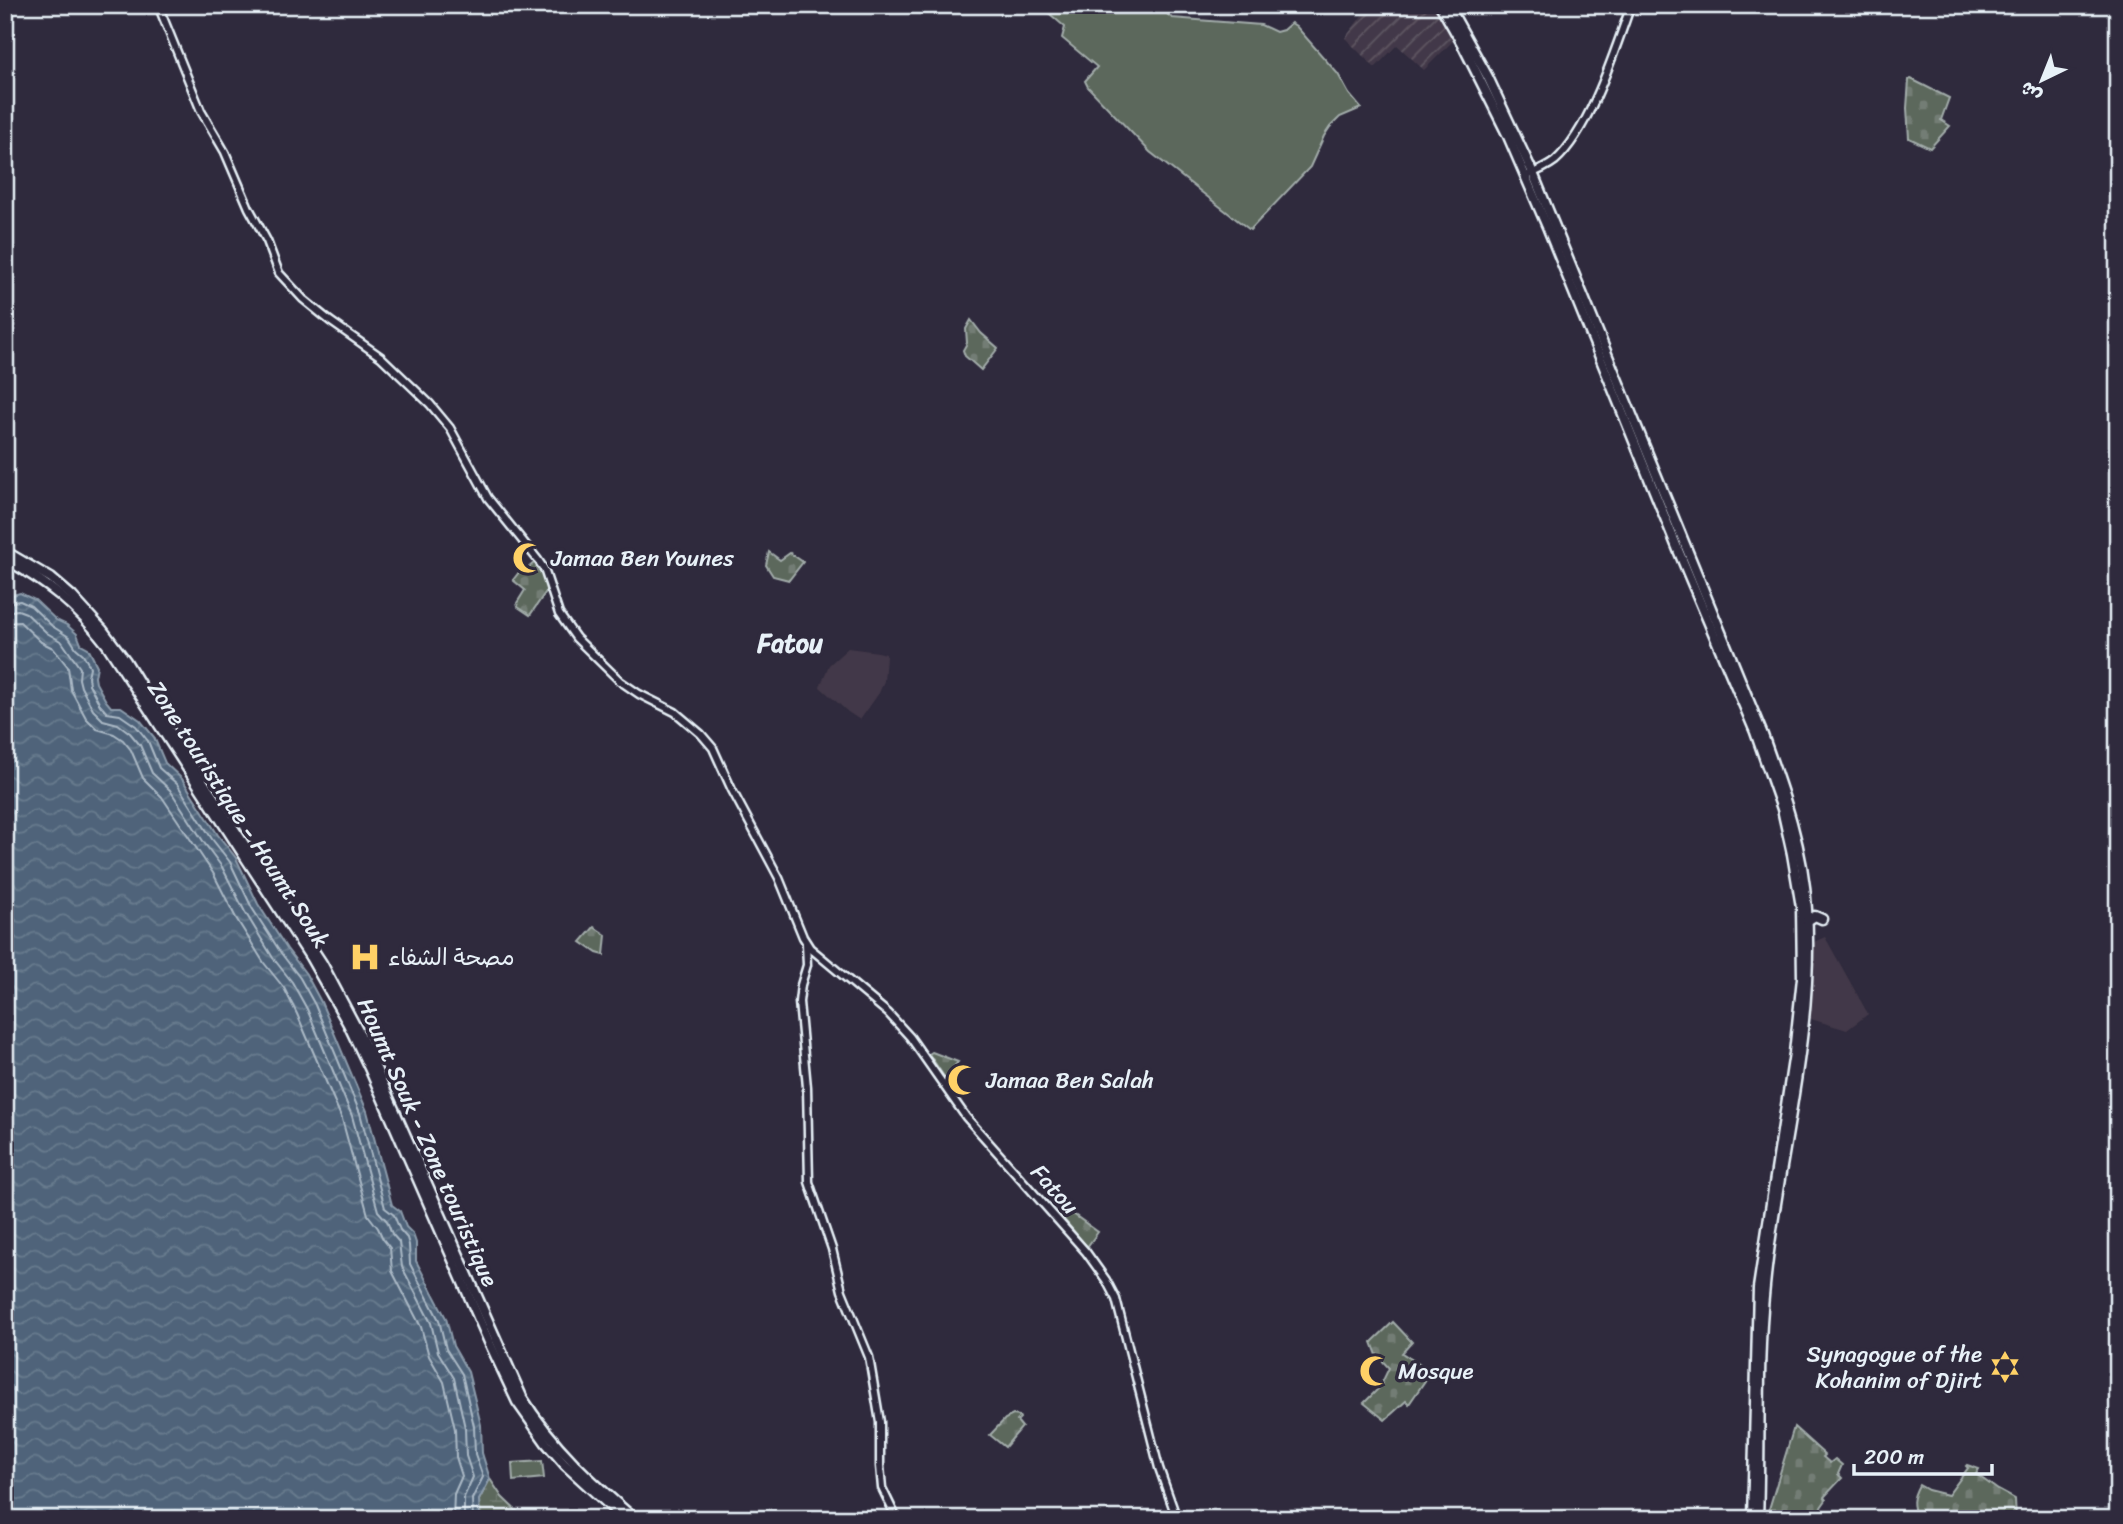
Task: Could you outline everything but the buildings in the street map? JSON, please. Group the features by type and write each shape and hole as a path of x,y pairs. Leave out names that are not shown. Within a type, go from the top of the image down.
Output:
{"main road":[{"path":"1440,5 1533,173 1611,376 1780,782 1794,830 1804,884 1807,921 1805,978 1798,1072 1777,1181 1765,1287 1756,1493 1752,1519"},
{"path":"1448,5 1488,78 1533,173 1611,376"},
{"name":"Houmt Souk - Zone touristique","path":"5,551 58,583 89,612 126,662 316,953 365,1044 522,1397 541,1426 569,1460 635,1519"},
{"name":"Zone touristique - Houmt Souk","path":"5,559 48,585 94,627 310,957 366,1060 517,1402 565,1465 624,1519"},
{"path":"1748,708 1774,783 1793,854 1801,907 1805,978"},
{"path":"1807,921 1815,916 1822,919"},
{"path":"1756,1493 1758,1519"}],"street":[{"name":"Fatou","path":"159,5 201,111 221,144 283,278 330,321 382,357 430,404 450,428 488,498 544,569 559,614 568,629 596,660 639,694 675,712 707,741 718,755 732,790 788,897 806,943 807,965 799,1002 807,1096 809,1182 832,1249 842,1291 869,1357 880,1422 882,1488 897,1519"},
{"path":"1533,173 1559,156 1588,115 1632,5"},
{"name":"Fatou","path":"806,943 817,956 888,1013 904,1030 966,1117 1066,1227 1106,1280 1116,1299 1155,1452 1177,1519"},
{"path":"807,965 812,957 817,956"}],"shaded area":[{"path":"1370,5 1435,5 1455,39 1424,70 1397,45 1375,68 1345,38"},
{"path":"848,648 886,654 884,681 860,720 820,687 829,665"},
{"path":"1825,937 1868,1014 1847,1030 1811,1019 1809,1015 1813,982 1812,943"}],"green space":[{"path":"1045,5 1156,5 1172,18 1261,25 1276,32 1291,23 1338,74 1361,108 1340,117 1330,127 1310,167 1250,230 1150,152 1088,87 1085,81 1097,67 1062,38 1065,27 1043,8"},
{"path":"1911,79 1949,98 1941,120 1950,126 1930,148 1909,138 1907,108"},
{"path":"971,320 998,348 981,370 965,356 963,350 967,343 966,329"},
{"path":"769,552 780,560 790,553 803,562 789,580 773,576 766,565"},
{"path":"535,562 541,570 547,590 530,615 518,607 517,603 525,590 513,580 523,567 526,570"},
{"path":"594,927 606,935 604,955 581,942"},
{"path":"932,1052 958,1062 945,1078 929,1054"},
{"path":"1063,1213 1073,1214 1098,1232 1087,1247 1061,1216"},
{"path":"1393,1322 1412,1342 1402,1353 1431,1372 1409,1404 1406,1401 1385,1420 1364,1403 1380,1387 1389,1368 1377,1355 1372,1342"},
{"path":"1013,1415 1019,1416 1017,1421 1022,1427 1005,1447 990,1435 1005,1419"},
{"path":"1794,1427 1825,1455 1823,1457 1830,1463 1835,1459 1842,1465 1838,1474 1842,1478 1824,1497 1826,1500 1819,1510 1821,1514 1811,1519 1766,1519"},
{"path":"542,1461 544,1478 513,1481 512,1463"},
{"path":"1967,1465 1979,1469 1976,1474 2015,1499 2016,1519 1918,1519 1913,1502 1919,1485 1948,1495 1968,1468"},
{"path":"490,1479 502,1497 525,1519 480,1519 479,1500"}],"water":[{"path":"20,593 35,600 56,620 77,634 97,666 96,683 106,701 111,707 121,707 140,720 154,737 165,763 182,779 236,858 258,904 306,974 321,1002 367,1111 392,1205 400,1211 406,1227 413,1234 416,1261 446,1318 453,1346 468,1372 481,1425 482,1453 490,1479 479,1500 480,1519 5,1519 5,597"}],"place":[{"name":"Jamaa Ben Younes","path":"528,558"},
{"name":"مصحة الشفاء","path":"365,957"},
{"name":"Jamaa Ben Salah","path":"963,1080"},
{"name":"Synagogue of the Kohanim of Djirt","path":"2005,1367"},
{"name":"Mosque","path":"1375,1371"}],"district":[{"name":"Fatou","path":"790,643"}]}
